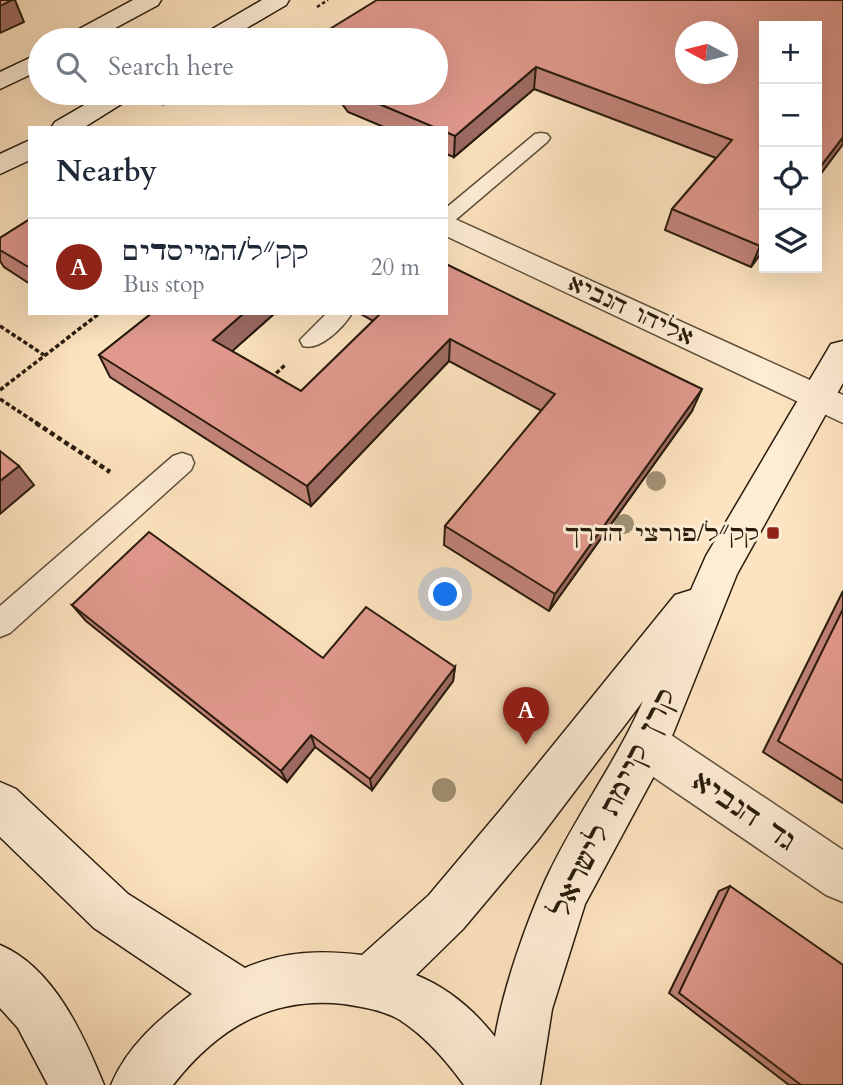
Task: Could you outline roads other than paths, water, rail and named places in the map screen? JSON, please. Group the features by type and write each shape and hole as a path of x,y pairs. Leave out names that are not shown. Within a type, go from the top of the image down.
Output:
{"street":[{"path":"98,28 150,0"},
{"path":"231,28 278,0"},
{"path":"0,82 28,67"},
{"path":"67,126 102,105"},
{"path":"0,166 28,149"},
{"name":"אליהו הנביא","path":"448,225 830,403"},
{"name":"קרן קיימת לישראל","path":"372,981 446,912 520,824 720,568 830,403 843,353"},
{"name":"קרן קיימת לישראל","path":"513,1085 526,1009 564,895 646,745 720,568"},
{"name":"גד הנביא","path":"646,745 843,878"},
{"path":"0,805 111,911 239,993"},
{"path":"0,971 37,1009 77,1085"},
{"path":"138,1085 164,1049 239,993 283,978 304,975 351,976 399,991 449,1025 471,1048 497,1085"}],"lane":[{"path":"448,216 541,138"},
{"path":"311,340 339,315"},
{"path":"0,625 182,463"}],"place":[{"name":"קק״ל/פורצי הדרך","path":"773,533"},
{"name":"קק״ל/המייסדים","path":"526,745"}]}
